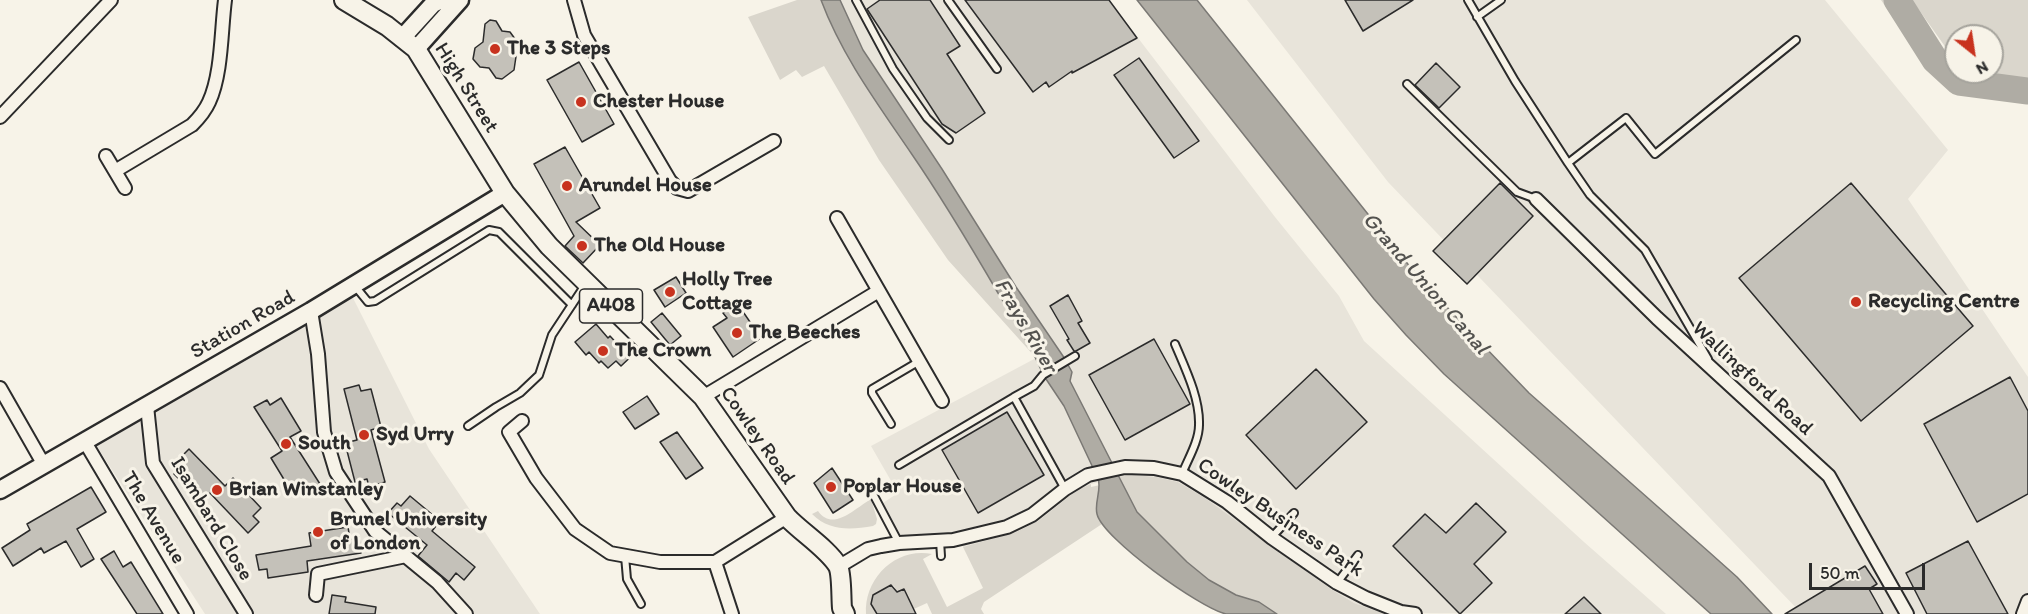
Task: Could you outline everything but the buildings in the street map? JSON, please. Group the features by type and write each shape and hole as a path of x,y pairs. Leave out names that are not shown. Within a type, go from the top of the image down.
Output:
{"main road":[{"name":"High Street","path":"344,0 409,44 505,193"},
{"name":"Cowley Road","path":"505,193 549,246 587,282 663,362 703,397 787,517 799,530 817,543 838,567"},
{"path":"838,567 842,608 845,614"}],"street":[{"path":"0,117 111,0"},
{"path":"115,171 192,125 202,114 209,102 216,79 225,0"},
{"path":"409,44 430,7 441,0"},
{"path":"409,44 460,0"},
{"path":"574,0 584,35 670,181 677,188 688,191 774,141"},
{"path":"106,156 125,188"},
{"name":"Station Road","path":"0,490 311,311 505,193"},
{"name":"Wallingford Road","path":"1536,199 1657,318 1829,476 1907,614"},
{"path":"837,218 942,401"},
{"path":"703,397 877,291"},
{"path":"311,311 318,354 324,432 336,472 375,531 437,582 466,614"},
{"path":"0,387 44,465"},
{"name":"Isambard Close","path":"147,406 153,463 246,614"},
{"path":"522,421 509,432 536,478 575,529 610,553 660,562 715,562 787,517"},
{"name":"The Avenue","path":"85,442 187,614"},
{"name":"Cowley Business Park","path":"1065,489 1088,475 1121,467 1154,468 1182,474 1227,502 1272,538 1337,583 1401,612 1415,614"},
{"path":"838,567 868,549 899,543 940,541 972,536 1007,526 1032,514 1065,489"},
{"path":"316,596 318,574 406,556"},
{"path":"715,562 732,614"},
{"path":"2023,614 2028,601"}],"lane":[{"path":"856,0 893,69 927,118 950,140"},
{"path":"948,0 997,69"},
{"path":"1468,0 1590,195 1645,249 1714,370"},
{"path":"1477,16 1501,0"},
{"path":"1568,163 1626,118 1655,154 1796,40"},
{"path":"1407,84 1517,192 1536,199"},
{"path":"354,285 368,302 375,301 489,230 499,232 572,305"},
{"path":"468,426 520,393 539,375 552,335 587,282"},
{"path":"1175,344 1194,394 1199,426 1195,443 1182,474"},
{"path":"899,465 1034,386 1043,375 1075,356"},
{"path":"891,424 872,393 872,389 918,362"},
{"path":"1014,398 1065,489"},
{"path":"872,492 899,543"},
{"path":"1272,538 1294,513"},
{"path":"940,541 941,556"},
{"path":"1337,583 1358,555"},
{"path":"626,556 627,579 641,604"}],"shaded area":[{"path":"797,0 821,0 840,42 863,81 944,204 1036,358 948,260 879,160 824,66 802,77 796,70 780,80 748,17"},
{"path":"840,0 1109,0 1275,217 1339,296 1364,341 1666,614 1380,613 1354,603 1331,589 1201,496 1178,482 1157,477 1133,475 1091,484 1077,490 1038,521 1014,533 963,547 962,536 903,540 883,503 898,493 871,446 1036,358 1055,345 943,169 863,49"},
{"path":"1247,0 1825,0 1948,150 1908,199 2028,377 2028,614 1802,614 1388,182"},
{"path":"1881,0 1893,0 1910,26 1894,19"},
{"path":"1912,0 2028,0 2028,80 2004,79 2004,24 1944,24 1944,45"},
{"name":"Brunel University of London","path":"351,294 429,449 540,614 205,614 92,439"},
{"path":"1133,475 1178,482 1202,496 1331,589 1354,603 1385,614 1277,614 1259,602 1236,595 1209,580 1187,562 1137,512 1118,477"},
{"path":"1091,484 1091,487 1100,485 1097,514 1102,524 984,602 981,609 984,614 932,614 927,603 905,613 904,589 897,592 891,585 873,595 871,604 880,614 866,614 870,588 877,577 895,560 906,555 932,554 923,559 947,607 983,588 963,547 1016,532 1038,521 1077,490"},
{"path":"871,499 877,519 873,526 840,528 825,524 812,514 818,511 824,517 837,519 851,513"}],"water":[{"name":"Frays River","path":"821,0 840,0 863,50 1065,359 1042,372 956,222 850,60"},
{"name":"Grand Union Canal","path":"1137,0 1197,0 1411,268 1458,319 1529,393 1737,577 1772,614 1711,614 1444,374 1374,299"},
{"path":"1067,363 1072,372 1070,381 1113,465 1094,470 1064,406 1044,376"},
{"path":"1117,473 1137,512 1187,562 1209,580 1236,595 1259,602 1277,614 1226,614 1213,609 1175,586 1134,555 1103,525 1097,514 1098,478"}],"waterway":[{"path":"1897,0 1935,60 1959,82 2028,91"}],"place":[{"name":"The 3 Steps","path":"495,49"},
{"name":"Chester House","path":"581,102"},
{"name":"Arundel House","path":"567,186"},
{"name":"The Old House","path":"582,246"},
{"name":"Holly Tree Cottage","path":"670,292"},
{"name":"Recycling Centre","path":"1856,302"},
{"name":"The Beeches","path":"737,333"},
{"name":"The Crown","path":"603,351"},
{"name":"Syd Urry","path":"364,435"},
{"name":"South","path":"286,444"},
{"name":"Poplar House","path":"831,487"},
{"name":"Brian Winstanley","path":"217,490"},
{"name":"Brunel University of London","path":"318,532"}]}
